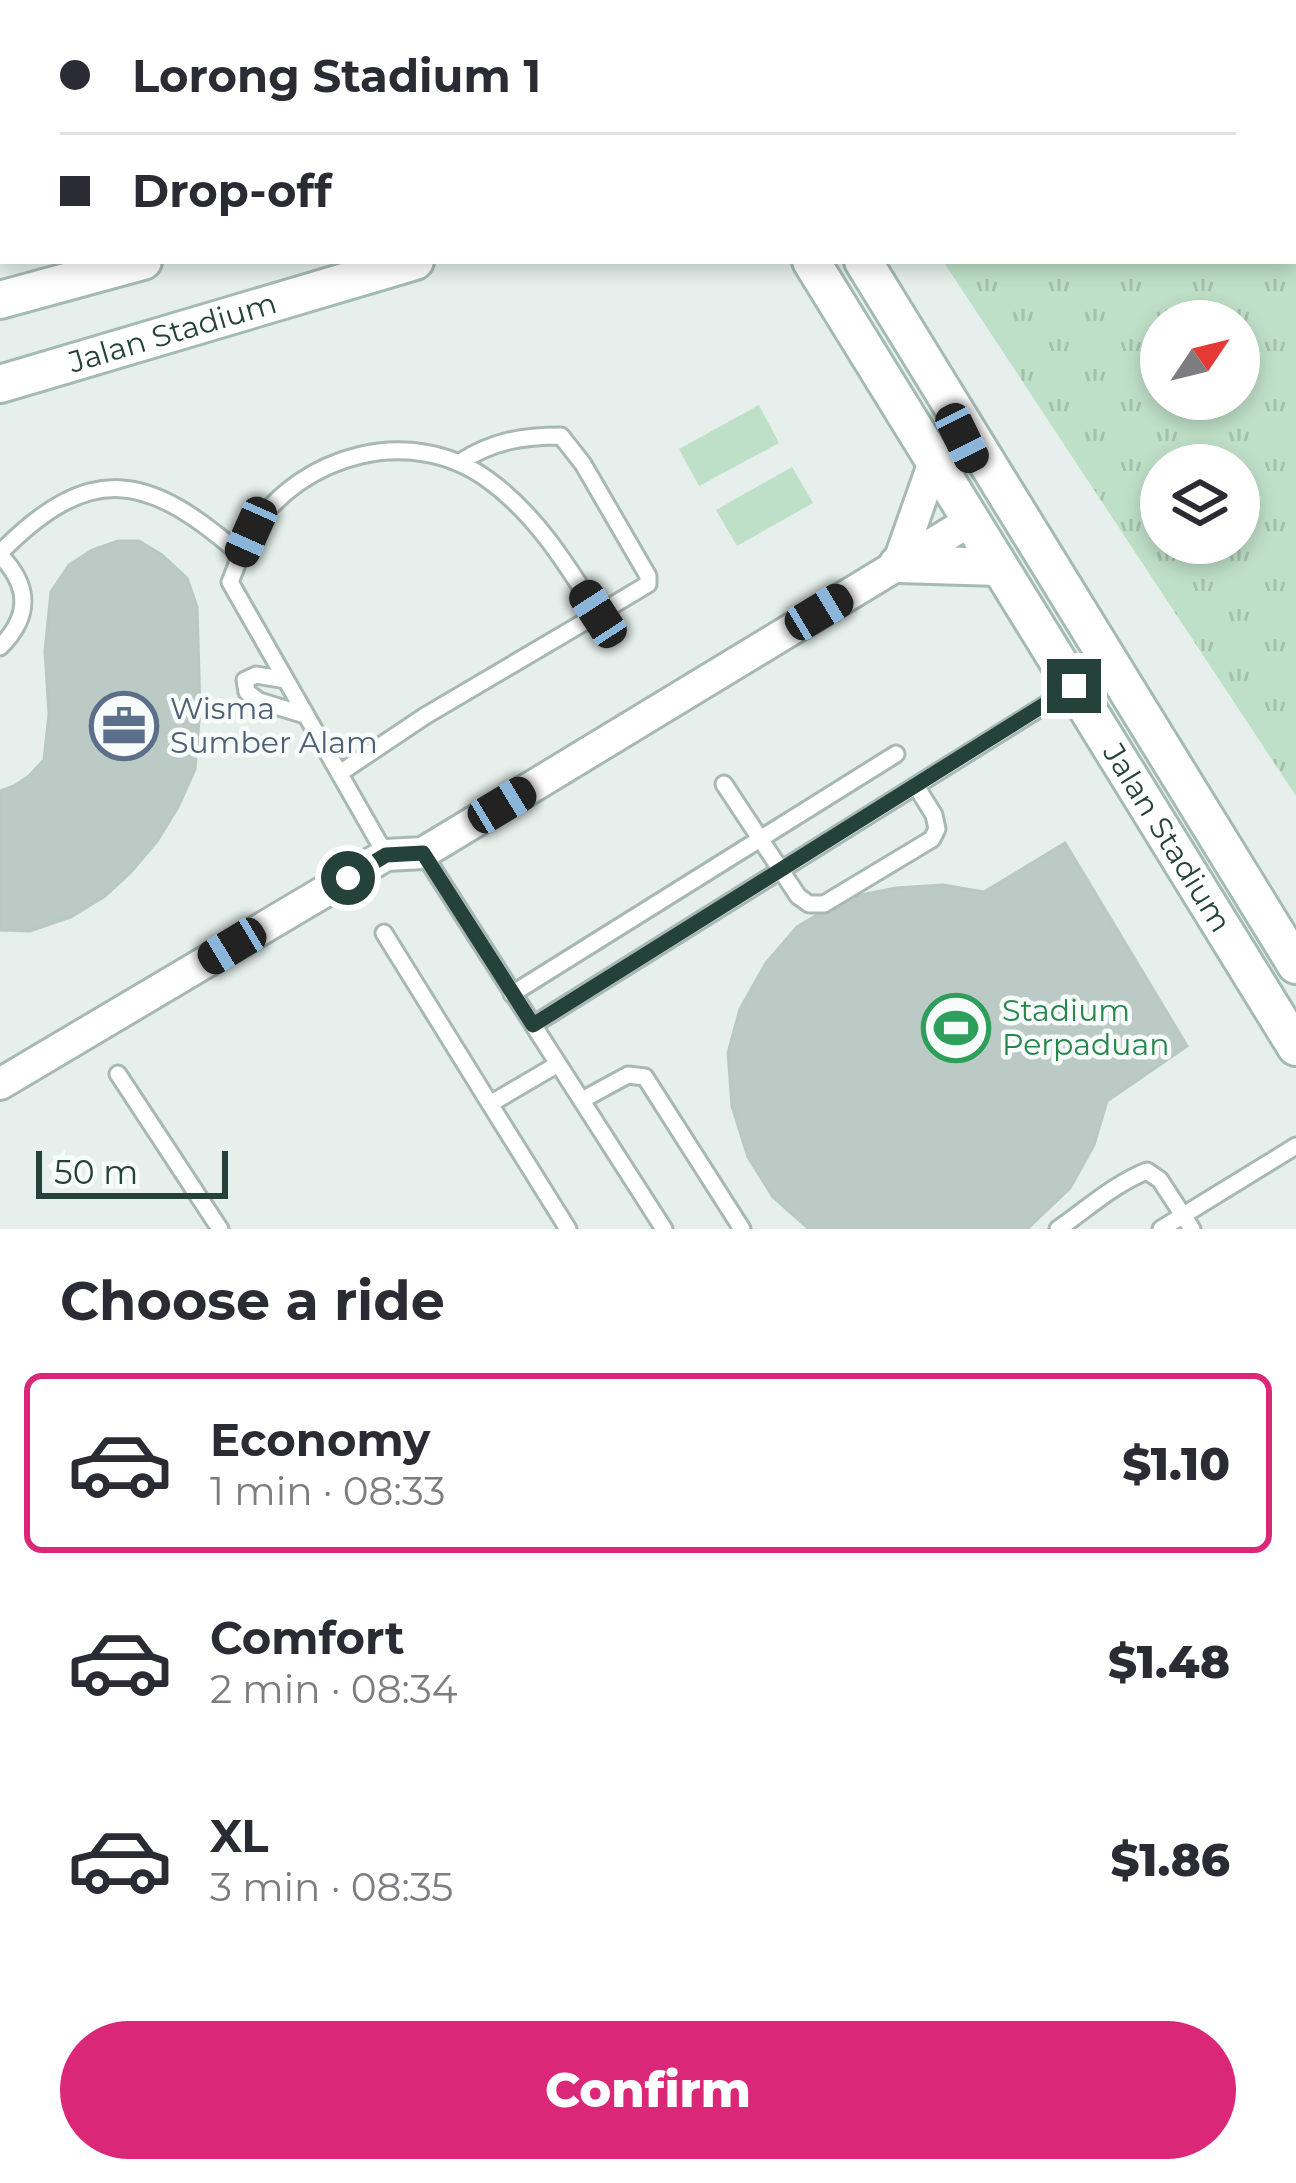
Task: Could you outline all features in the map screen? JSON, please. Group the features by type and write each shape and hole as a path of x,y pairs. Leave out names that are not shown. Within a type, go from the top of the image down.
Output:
{"street":[{"path":"0,300 131,264"},
{"name":"Jalan Stadium","path":"0,384 405,264"},
{"name":"Jalan Stadium","path":"813,264 1296,1047"},
{"name":"Jalan Stadium","path":"865,264 1296,965"},
{"path":"0,1084 386,855 423,853 970,521 982,495 980,476 962,438 959,417"},
{"path":"898,564 934,462"},
{"path":"898,564 999,567"}],"lane":[{"path":"340,773 425,716 648,584 648,576 583,464 561,436 485,446 460,462"},
{"path":"386,855 230,582 251,532 274,504 331,464 400,449 432,452 460,462 517,503 566,562 598,614"},
{"path":"0,647 13,634 22,613 22,591 14,570 0,554 30,522 79,493 122,486 163,499 209,527 241,555"},
{"path":"286,680 256,675 245,680 247,692 259,701 305,715"},
{"path":"533,1025 1074,686"},
{"path":"512,994 896,754"},
{"path":"724,784 798,896 809,904 824,904 932,839 938,829 934,815 916,786"},
{"path":"423,853 664,1229"},
{"path":"384,933 568,1229"},
{"path":"490,1104 558,1064"},
{"path":"118,1074 220,1229"},
{"path":"581,1100 628,1075 645,1077 742,1229"},
{"path":"1161,1229 1187,1222 1296,1146"},
{"path":"1058,1229 1118,1186 1147,1172 1160,1180 1187,1222"}],"green space":[{"path":"945,264 1296,264 1296,796 1143,564 1260,564 1260,444 1140,444 1140,560"},
{"path":"759,405 779,443 699,486 679,449"},
{"path":"792,467 813,503 737,546 716,510"}],"building":[{"name":"Wisma Sumber Alam","path":"118,541 139,541 162,555 187,578 197,607 200,709 195,769 157,841 105,896 71,917 30,931 0,930 0,791 29,776 44,760 51,592 69,565"},
{"name":"Stadium Perpaduan","path":"1065,843 1187,1046 1107,1101 1094,1145 1070,1188 1027,1229 809,1229 773,1197 748,1157 732,1106 728,1053 740,1009 766,963 797,927 846,898 943,885 984,892"}],"place":[{"name":"Wisma Sumber Alam","path":"124,726"},
{"name":"Stadium Perpaduan","path":"956,1028"}],"route":[{"path":"348,878 386,855 423,853 533,1025 1074,686"}]}
